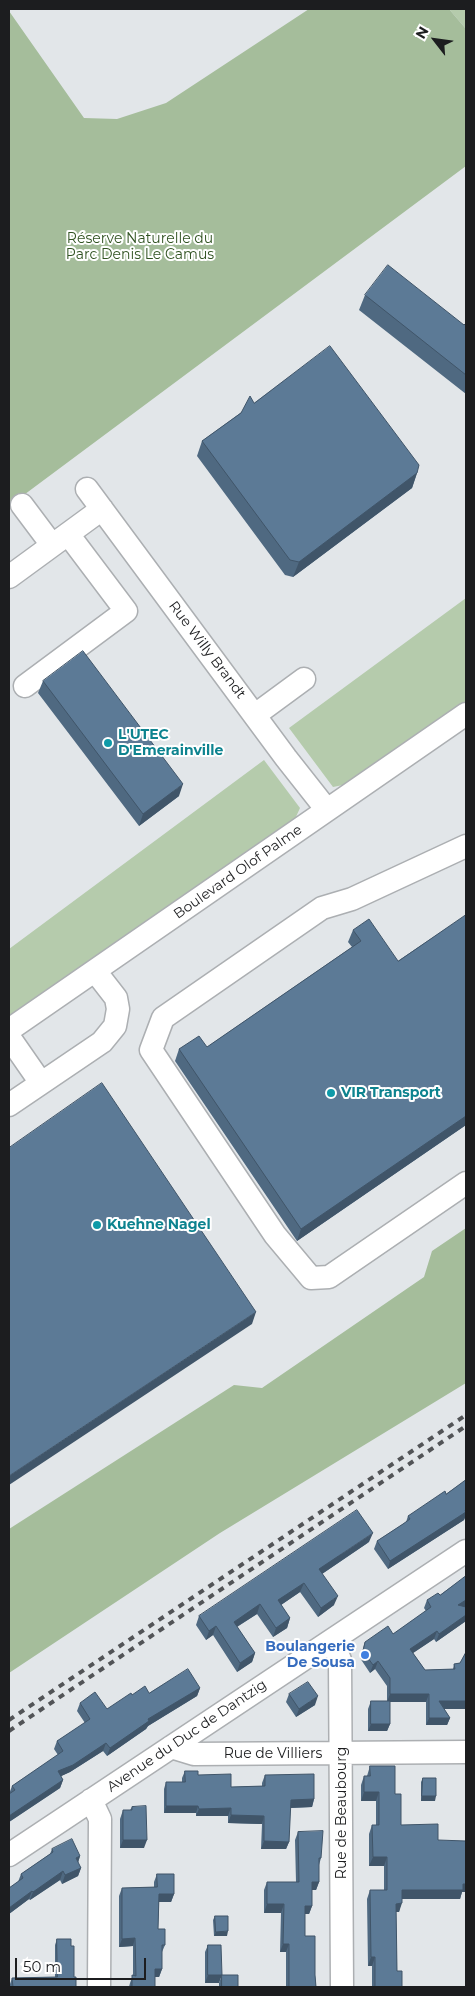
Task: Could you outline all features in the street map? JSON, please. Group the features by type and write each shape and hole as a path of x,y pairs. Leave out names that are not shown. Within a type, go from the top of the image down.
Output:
{"street":[{"name":"Rue Willy Brandt","path":"87,489 327,810"},
{"path":"22,505 60,539 126,611 24,686"},
{"path":"12,566 60,539 102,509"},
{"path":"255,715 304,679"},
{"name":"Boulevard Olof Palme","path":"9,1030 466,714"},
{"path":"466,846 352,899 322,908 163,1018 151,1050 275,1235 311,1278 329,1277 466,1183"},
{"path":"9,1105 102,1042 115,1026 118,1009 116,998 95,970"},
{"path":"9,1037 42,1083"},
{"name":"Avenue du Duc de Dantzig","path":"9,1855 466,1551"},
{"name":"Rue de Beaubourg","path":"332,1640 340,1660 342,1987"},
{"name":"Rue de Villiers","path":"171,1747 194,1754 466,1752"},
{"path":"91,1800 100,1819 99,1987"}],"green space":[{"name":"Réserve Naturelle du Parc Denis Le Camus","path":"309,9 449,9 466,29 466,166 9,506 9,11 84,118 117,119 166,103"},
{"path":"449,9 466,9 466,29"},
{"path":"466,598 466,703 348,784 333,787 289,728"},
{"path":"264,760 300,808 295,819 9,1018 9,949"},
{"path":"466,1228 466,1383 220,1533 9,1673 9,1529 234,1385 262,1388 424,1277 432,1251"}],"building":[{"path":"388,265 464,325 466,323 466,375 365,295"},
{"path":"330,346 419,465 417,473 299,562 290,560 202,441 241,413 250,396 254,403"},
{"name":"L'UTEC D'Emerainville","path":"83,651 183,784 143,814 43,681"},
{"name":"VIR Transport","path":"466,915 466,1116 301,1229 179,1049 199,1036 207,1047 361,941 353,930 369,919 398,961"},
{"name":"Kuehne Nagel","path":"102,1083 256,1312 9,1476 9,1148"},
{"path":"466,1480 466,1512 390,1561 377,1541 410,1519 408,1516 445,1491 446,1494"},
{"path":"357,1510 373,1533 319,1569 338,1596 321,1608 304,1583 278,1600 290,1618 276,1628 260,1604 234,1622 255,1653 240,1663 216,1626 209,1631 199,1616"},
{"path":"466,1576 466,1600 458,1605 466,1607 466,1615 439,1634 437,1631 410,1649 425,1670 455,1669 454,1664 460,1663 466,1652 466,1701 439,1701 450,1718 429,1718 429,1694 390,1694 390,1678 378,1661 373,1665 363,1651 365,1642 388,1626 393,1634 431,1607 427,1600 438,1593 440,1595"},
{"path":"188,1669 200,1688 148,1719 149,1721 110,1748 106,1743 73,1765 58,1771 63,1780 9,1816 9,1794 15,1790 12,1786 63,1751 57,1741 90,1719 80,1703 95,1692 107,1709 145,1686 149,1693"},
{"path":"308,1682 318,1696 299,1709 289,1694"},
{"path":"371,1701 390,1701 390,1724 371,1724"},
{"path":"370,1766 395,1766 395,1794 401,1794 401,1825 438,1824 438,1840 466,1841 466,1884 463,1884 463,1890 402,1890 402,1903 396,1904 397,1971 402,1971 402,1987 375,1987 375,1957 371,1957 370,1890 387,1890 387,1857 373,1857 372,1825 379,1825 379,1792 364,1792 364,1776 370,1776"},
{"path":"185,1771 198,1771 198,1775 231,1774 231,1787 265,1786 265,1775 314,1774 314,1799 291,1800 289,1842 264,1841 264,1816 231,1815 231,1808 199,1809 198,1806 166,1806 166,1782 185,1782"},
{"path":"423,1778 436,1778 436,1796 422,1796"},
{"path":"146,1806 147,1840 123,1840 123,1810 132,1810 132,1807"},
{"path":"323,1831 321,1858 319,1858 319,1882 312,1882 312,1906 305,1906 305,1936 315,1936 316,1987 289,1987 289,1944 283,1944 284,1904 267,1904 267,1882 299,1882 298,1832"},
{"path":"72,1839 80,1856 76,1858 81,1868 65,1875 63,1871 9,1908 9,1888 23,1878 21,1874 53,1852 52,1849"},
{"path":"157,1874 174,1874 174,1894 159,1894 158,1929 165,1929 165,1945 162,1945 162,1969 155,1969 155,1987 132,1987 132,1975 136,1976 135,1938 122,1939 122,1888 157,1887"},
{"path":"215,1916 228,1916 228,1931 216,1932"},
{"path":"57,1939 71,1939 71,1946 74,1946 74,1977 76,1977 76,1987 13,1987 12,1978 57,1977"},
{"path":"208,1945 221,1945 222,1975 208,1975"},
{"path":"222,1975 238,1975 238,1987 222,1987"}],"railway":[{"path":"9,1720 466,1415"},
{"path":"9,1731 466,1426"}],"place":[{"name":"L'UTEC D'Emerainville","path":"108,743"},
{"name":"VIR Transport","path":"331,1093"},
{"name":"Kuehne Nagel","path":"97,1225"},
{"name":"Boulangerie De Sousa","path":"365,1655"}]}
